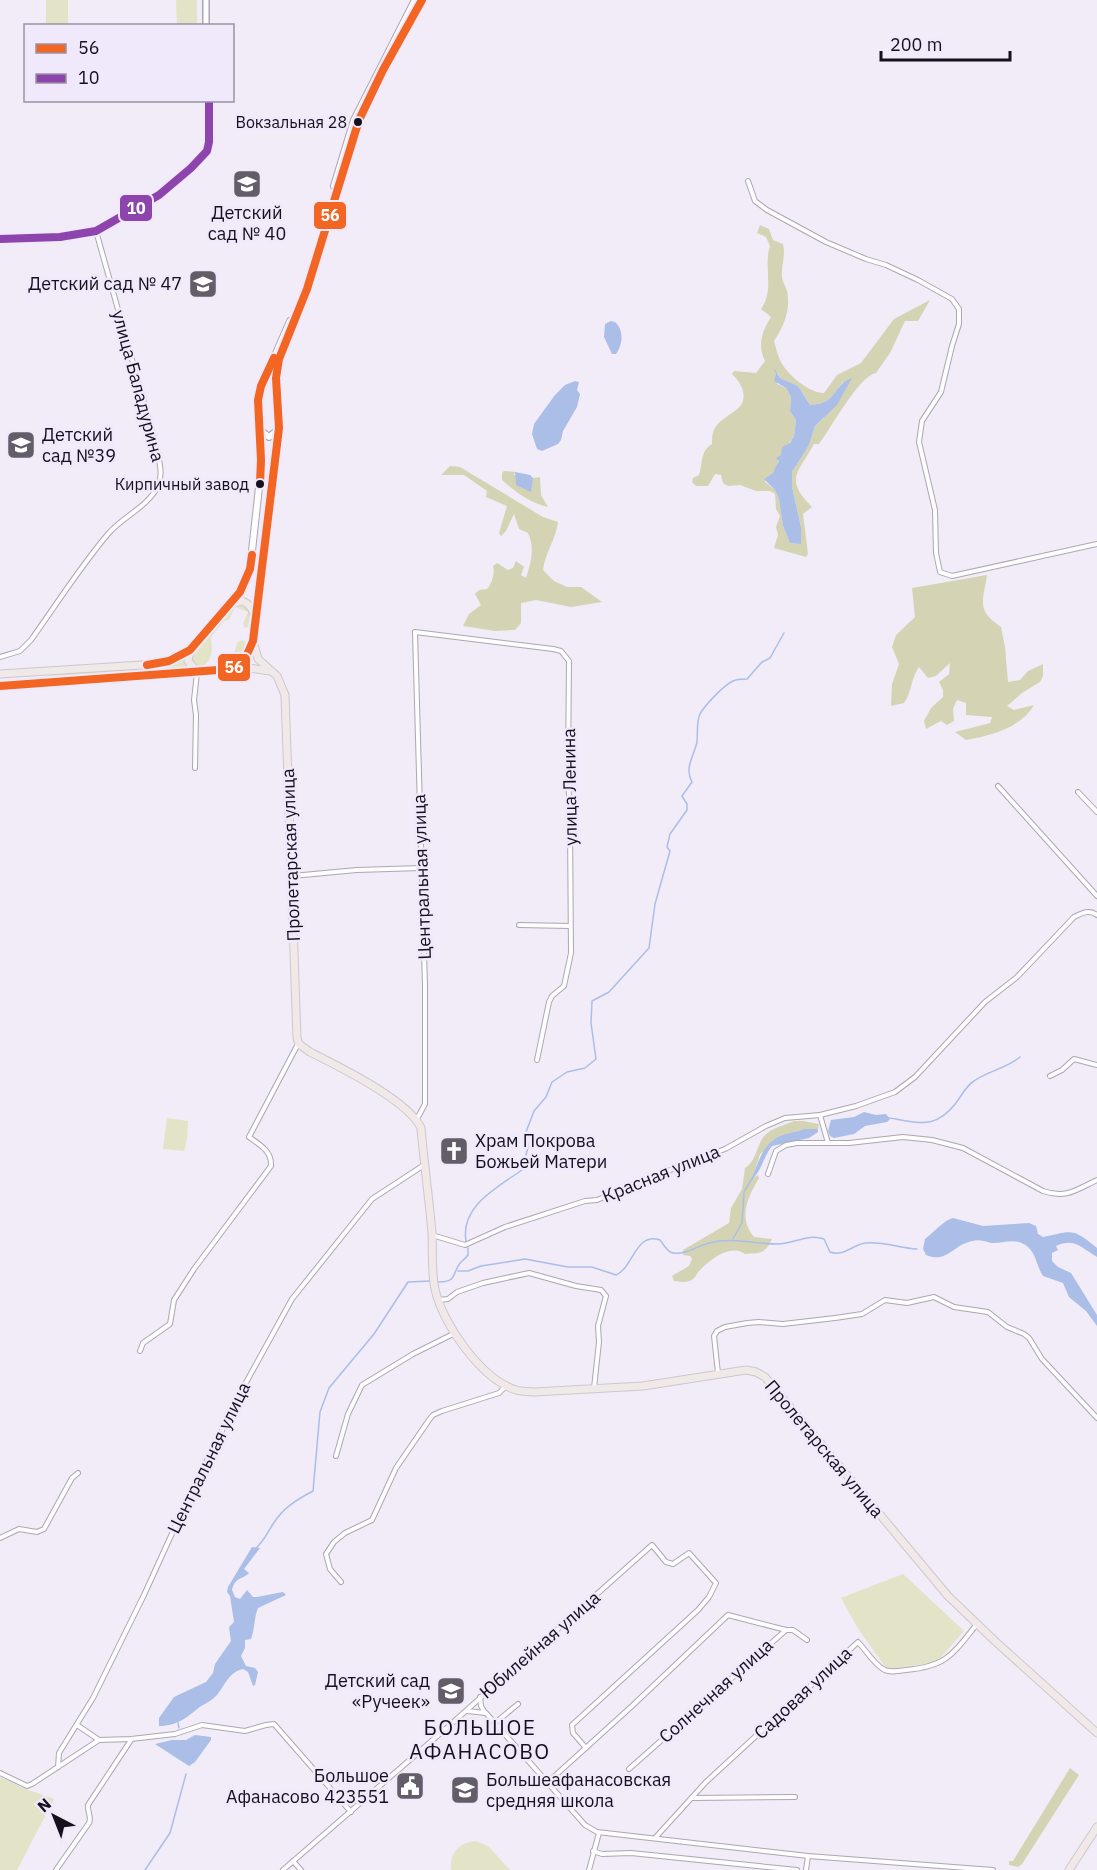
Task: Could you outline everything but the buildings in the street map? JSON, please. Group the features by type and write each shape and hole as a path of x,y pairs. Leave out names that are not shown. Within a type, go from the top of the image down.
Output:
{"main road":[{"path":"0,674 157,664 169,661 190,650 230,604 246,580 250,569 261,469 258,400 261,386 303,291 354,120 415,0"},
{"path":"232,669 245,658 252,641 279,428 277,369 279,360 307,289 359,120 383,69 422,0"},
{"path":"261,386 269,382 277,388"},
{"path":"260,430 269,437 279,428"},
{"path":"230,604 238,601 246,603 251,607 255,618"},
{"name":"Пролетарская улица","path":"252,641 258,659 281,682 285,695 299,1044"},
{"path":"190,650 188,661 197,672"},
{"path":"0,686 232,669 272,671"},
{"path":"49,671 47,677 51,682"},
{"path":"299,1044 393,1100 417,1119"},
{"name":"Пролетарская улица","path":"417,1119 421,1128 438,1300 456,1333 489,1375 517,1391 534,1392 643,1386 746,1370 765,1377 948,1596 1097,1733"},
{"path":"1069,1870 1097,1827"}],"street":[{"path":"206,0 206,24"},
{"path":"0,239 60,237 96,231 159,195 199,160 209,146 209,102"},
{"path":"748,181 755,201 767,210 826,242 918,280 952,299 959,309 959,324 941,392 921,421 919,442 935,510 936,552 940,572 952,576 1097,544"},
{"name":"улица Баладурина","path":"0,657 20,651 31,640 104,539 153,494 160,480 156,445 96,231"},
{"name":"Центральная улица","path":"417,1119 425,1104 425,986 415,632 561,651"},
{"name":"улица Ленина","path":"537,1060 549,1002 552,996 564,986 571,953 569,661 561,651"},
{"path":"195,768 194,700 197,672"},
{"path":"998,786 1097,896"},
{"path":"1077,792 1097,812"},
{"path":"292,876 357,870 421,868"},
{"name":"Красная улица","path":"432,1235 465,1245 505,1227 585,1201 597,1200 632,1187 725,1149 785,1118 820,1115 856,1106 895,1092 915,1077 985,1002 1017,977 1074,918 1083,912 1093,912 1097,915"},
{"path":"519,925 570,926"},
{"path":"140,1351 143,1343 170,1324 171,1311 179,1292 271,1166 271,1157 266,1149 249,1137 299,1044"},
{"path":"1050,1076 1062,1070 1074,1059 1097,1065"},
{"path":"820,1115 828,1143"},
{"path":"768,1174 776,1151 786,1145 813,1142 849,1143 903,1137 956,1145 1043,1191 1056,1195 1068,1194 1097,1180"},
{"name":"Центральная улица","path":"58,1767 59,1753 93,1698 243,1388 292,1299 372,1199 424,1165"},
{"path":"438,1300 448,1299 457,1292 483,1283 529,1273 576,1286 601,1290 606,1296 598,1326 599,1342 594,1388"},
{"path":"717,1373 714,1336 717,1331 725,1327 759,1322 783,1324 835,1318 862,1314 885,1300 907,1303 934,1297 954,1307 988,1312 1007,1327 1024,1334 1042,1359 1097,1418"},
{"path":"336,1456 348,1414 362,1385 413,1354 456,1333"},
{"path":"341,1582 330,1569 326,1554 334,1542 345,1533 372,1520 396,1468 433,1415 499,1393 506,1386"},
{"path":"0,1538 19,1529 37,1532 44,1529 72,1478 78,1473"},
{"name":"Юбилейная улица","path":"282,1870 351,1812 652,1545 666,1562 673,1564 689,1552 716,1583 709,1597 698,1610 572,1725 573,1733 586,1748"},
{"path":"547,1783 728,1615 786,1630"},
{"name":"Садовая улица","path":"691,1798 858,1642 881,1668 888,1672 923,1668 940,1664 951,1655 977,1624"},
{"name":"Солнечная улица","path":"629,1769 786,1630 793,1630 807,1640"},
{"path":"480,1697 486,1713 547,1783 585,1825 599,1833 808,1856 993,1870"},
{"name":"Юбилейная улица","path":"495,1723 518,1704"},
{"path":"465,1711 486,1713"},
{"path":"0,1773 27,1786 99,1740 123,1740 175,1734 202,1725 245,1731 274,1724 351,1812"},
{"path":"77,1725 99,1740"},
{"path":"57,1870 91,1819 87,1809 88,1805 131,1739"},
{"path":"123,1740 126,1749"},
{"path":"655,1839 691,1798 795,1797"},
{"path":"589,1870 599,1833"},
{"path":"593,1851 602,1854 631,1853 797,1870"},
{"path":"806,1870 808,1856"},
{"path":"293,1861 301,1870"}],"green space":[{"path":"46,0 68,0 68,24 46,24"},
{"path":"176,0 197,0 197,24 177,24"},
{"path":"760,225 769,229 773,240 783,244 782,277 787,291 788,304 784,323 774,341 779,358 787,371 812,390 824,393 837,375 861,363 894,319 930,300 918,321 905,321 890,353 876,373 862,383 819,444 814,444 799,469 796,476 798,489 812,507 803,514 808,554 806,557 774,548 778,535 776,527 780,516 776,509 775,494 770,491 756,491 740,485 728,486 723,483 721,475 715,474 708,486 696,486 692,482 693,478 699,475 705,450 712,444 715,427 736,410 743,401 743,392 739,382 732,374 734,371 756,373 765,361 761,344 765,328 771,317 761,309 767,294 770,246 766,237 757,233","holes":["778,373 780,378 798,386 810,405 827,401 844,380 823,419 815,426 809,445 792,472 792,487 801,527 801,544 790,543 783,526 779,499 775,490 765,482 766,478 772,477 780,457 794,436 796,420 790,411 791,397 786,388 777,384 776,374"]},
{"path":"450,466 460,467 543,517 558,522 543,570 554,581 567,587 581,587 602,602 571,607 536,600 521,603 521,623 515,630 495,631 463,626 469,614 481,605 475,594 489,587 492,581 493,566 497,563 508,570 513,568 516,561 524,567 521,575 526,578 532,549 528,533 519,529 514,514 501,536 499,533 507,506 486,497 487,491 464,475 441,475"},
{"path":"504,471 515,472 514,475 531,484 533,478 540,477 541,495 548,507 529,500 512,489 502,480"},
{"path":"987,575 983,605 988,616 1001,627 1008,682 1020,680 1028,671 1043,664 1043,676 1040,682 1007,706 1014,710 1034,705 1021,720 1004,730 966,740 955,732 990,723 992,717 966,715 966,703 957,700 953,709 954,721 947,725 941,721 926,729 924,721 931,708 943,697 943,690 939,682 949,674 950,663 936,676 928,678 919,667 904,703 891,706 892,684 899,664 892,647 896,635 915,617 912,588"},
{"path":"236,605 246,606 251,611 248,627 245,628 243,624 248,612 235,607 229,620 225,620 211,637 212,653 209,660 203,666 195,665 191,654 224,615"},
{"path":"243,640 247,645 241,657 234,662 220,664 221,661 231,660 238,642"},
{"path":"184,655 188,670 50,679 48,676 141,666"},
{"path":"167,1118 188,1121 184,1151 163,1149"},
{"path":"794,1121 819,1124 818,1129 804,1129 788,1134 760,1154 752,1179 758,1175 759,1178 746,1208 746,1222 754,1237 772,1239 767,1248 755,1253 745,1254 733,1250 720,1254 691,1280 674,1281 672,1276 689,1266 692,1259 690,1256 683,1255 683,1250 729,1223 731,1208 742,1189 745,1168 752,1162 764,1136"},
{"path":"903,1574 964,1631 937,1662 889,1669 857,1627 841,1598"},
{"path":"1070,1768 1079,1775 1022,1864 1018,1867 1009,1865 1009,1861 1013,1861"},
{"path":"0,1777 54,1799 17,1870 0,1870"},
{"path":"476,1841 488,1846 510,1870 451,1870 456,1850 460,1846"}],"water":[{"path":"611,321 618,325 621,333 621,342 616,354 612,354 604,337 605,324"},
{"path":"773,366 780,378 798,386 810,405 826,401 841,385 852,378 837,405 815,426 809,445 792,472 792,487 801,527 801,544 790,543 783,526 779,499 775,490 764,479 773,473 779,461 776,458 781,455 782,447 790,443 794,436 796,420 790,411 791,397 786,388 774,381 776,374"},
{"path":"575,381 579,382 577,390 580,394 577,407 563,431 561,440 558,444 542,451 537,449 532,434 534,424 555,395 565,385"},
{"path":"515,472 530,475 533,478 531,492 516,485"},
{"path":"864,1112 876,1115 886,1114 890,1119 887,1122 865,1126 854,1134 834,1138 830,1136 828,1131 831,1120 854,1117"},
{"path":"804,1129 818,1129 818,1132 809,1138 772,1146 751,1180 761,1155 774,1140"},
{"path":"953,1218 983,1226 1029,1223 1036,1226 1038,1234 1043,1237 1072,1232 1089,1241 1097,1248 1097,1257 1078,1245 1068,1243 1056,1246 1058,1250 1052,1253 1052,1261 1058,1267 1071,1273 1097,1315 1097,1326 1086,1311 1069,1297 1063,1283 1043,1276 1031,1250 1020,1242 992,1243 975,1240 940,1257 926,1255 923,1249 925,1239 942,1224"},
{"path":"252,1547 260,1548 244,1569 249,1573 233,1586 235,1597 240,1599 247,1590 253,1597 283,1592 286,1595 258,1608 251,1639 245,1640 245,1648 241,1656 246,1666 255,1668 258,1672 255,1685 253,1686 248,1672 243,1669 238,1671 231,1676 217,1695 187,1717 177,1723 159,1726 159,1718 174,1697 206,1682 231,1641 229,1627 234,1622 230,1596 227,1592 228,1587"},
{"path":"195,1735 211,1737 211,1740 195,1762 189,1766 155,1744 186,1740"}],"waterway":[{"path":"466,1241 466,1229 475,1208 492,1191 522,1170 528,1147 526,1132 534,1111 546,1097 552,1082 567,1072 585,1068 596,1059 591,1023 592,1001 609,992 649,948 655,904 670,851 667,847 670,834 687,810 687,804 682,796 692,782 689,767 697,742 700,714 729,683 747,679 762,662 770,658 784,633"},
{"path":"889,1118 917,1122 940,1118 956,1103 971,1083 1020,1057"},
{"path":"733,1239 742,1223 744,1192 753,1177"},
{"path":"458,1271 525,1259 568,1267 592,1267 616,1275 627,1265 640,1245 652,1239 660,1240 673,1253 687,1252 718,1241 784,1244 812,1237 824,1239 830,1252 835,1253 844,1252 865,1243 917,1249"},
{"path":"436,1282 451,1279 458,1266 468,1255 468,1248"},
{"path":"256,1548 281,1513 313,1491 320,1412 329,1388 374,1334 408,1282 431,1281"},
{"path":"178,1723 179,1728"},
{"path":"145,1870 170,1833 186,1774"}],"transit line":[{"name":"56","path":"0,686 232,669 245,659 253,641 279,428 276,378 279,359 307,289 359,120 383,70 422,0"},
{"name":"10","path":"0,239 60,237 96,231 159,195 207,151 209,102"},
{"name":"56","path":"260,484 258,400 261,386 274,358"},
{"name":"56","path":"147,665 169,661 190,650 240,592 250,569 252,555"}],"place":[{"name":"Вокзальная 28","path":"358,122"},
{"name":"Детский сад № 40","path":"247,184"},
{"name":"Детский сад № 47","path":"203,284"},
{"name":"Детский сад №39","path":"21,445"},
{"name":"Кирпичный завод","path":"260,484"},
{"name":"Храм Покрова Божьей Матери","path":"454,1151"},
{"name":"Детский сад «Ручеек»","path":"451,1691"},
{"name":"Большое Афанасово 423551","path":"410,1786"},
{"name":"Большеафанасовская средняя школа","path":"465,1790"}],"district":[{"name":"БОЛЬШОЕ АФАНАСОВО","path":"480,1740"}]}
